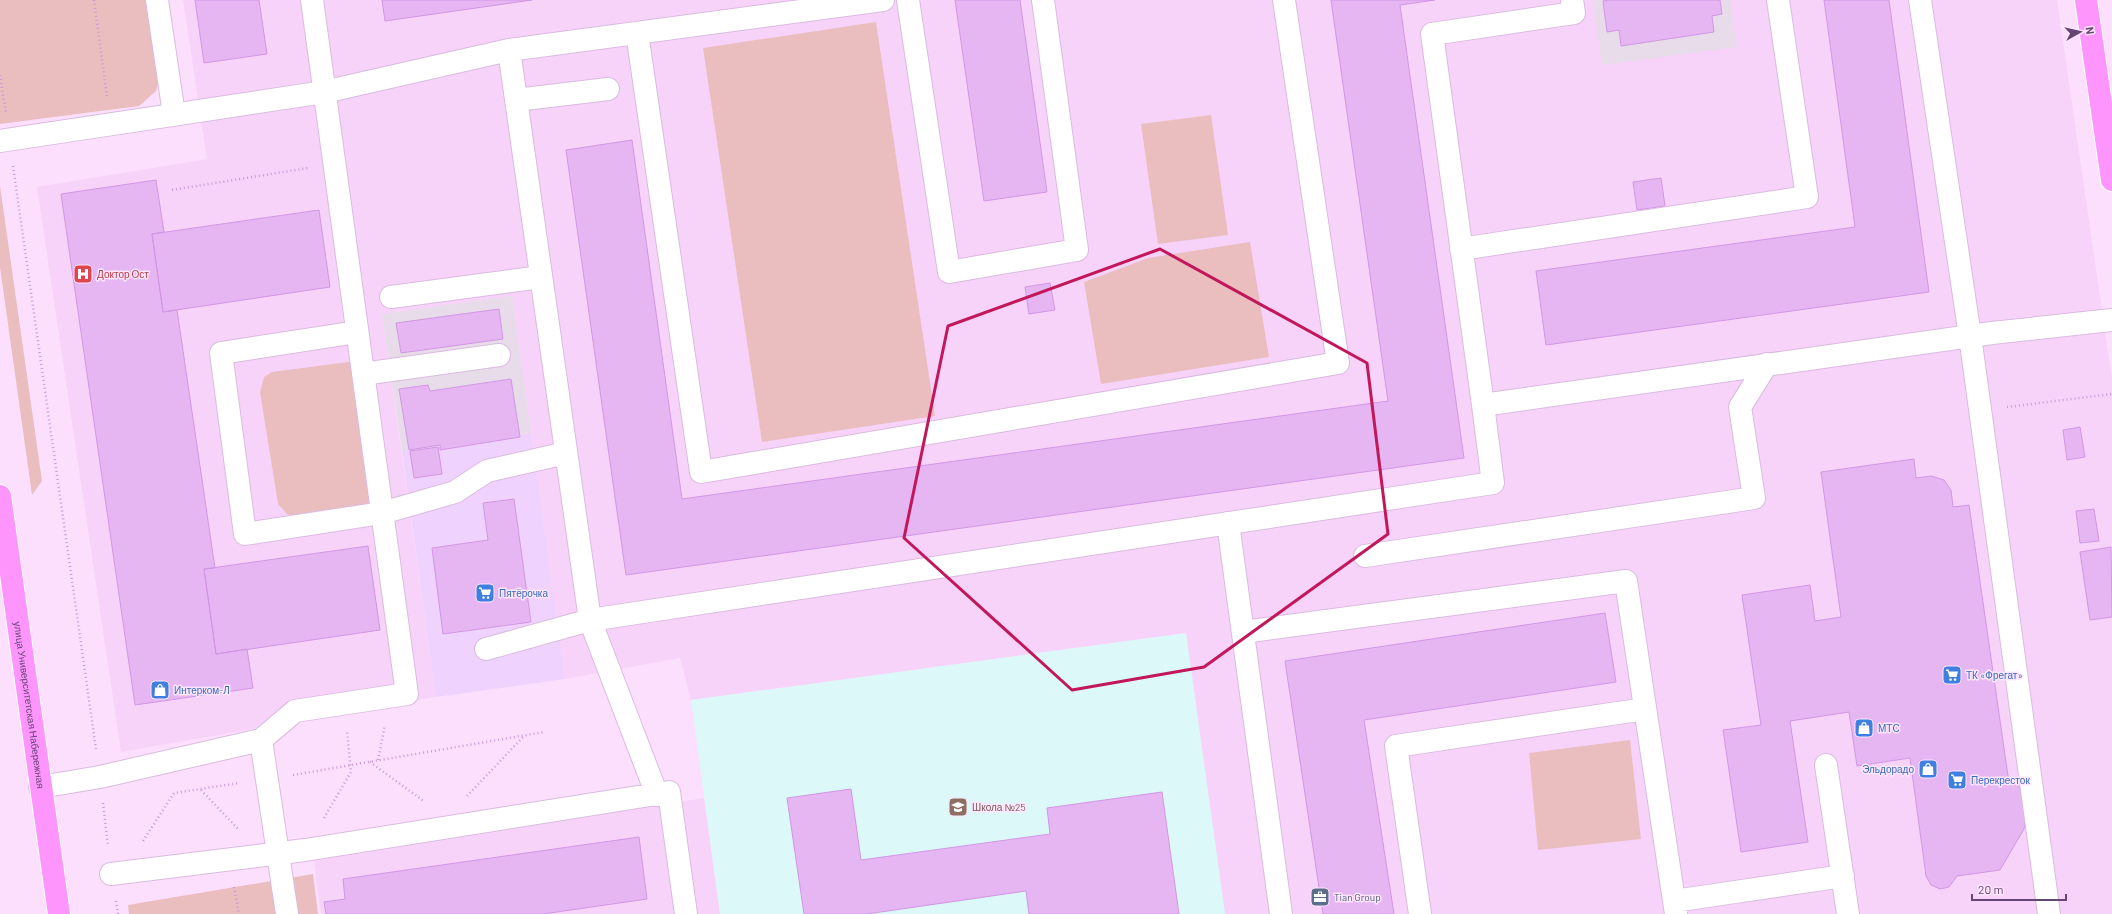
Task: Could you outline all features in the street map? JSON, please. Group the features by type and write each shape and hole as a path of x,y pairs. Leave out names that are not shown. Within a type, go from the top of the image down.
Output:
{"main road":[{"path":"2086,0 2112,180"},
{"name":"улица Университетская Набережная","path":"0,496 59,914"}],"lane":[{"path":"157,0 174,114"},
{"path":"40,787 100,778 261,740 295,711 407,694 312,0"},
{"path":"5,140 324,92 509,50 883,0"},
{"path":"908,0 949,272 1077,250 1043,0"},
{"path":"637,33 701,472 1338,363 1284,0"},
{"path":"486,649 590,620 1493,483 1432,34 1574,13 1572,0"},
{"path":"1461,249 1807,197 1778,0"},
{"path":"1920,0 1970,336 2049,914"},
{"path":"509,50 590,620 657,795"},
{"path":"516,100 608,89"},
{"path":"391,297 542,277"},
{"path":"1483,406 1970,336 2112,320"},
{"path":"357,332 220,353 245,534 382,513 455,492 486,471 566,453"},
{"path":"363,374 500,355"},
{"path":"1365,556 1754,498 1740,407 1767,364"},
{"path":"1228,523 1281,914"},
{"path":"1243,632 1626,581 1675,907 1842,876"},
{"path":"1420,914 1396,746 1645,709"},
{"path":"261,740 267,779 270,854 286,914"},
{"path":"1826,765 1848,914"},
{"path":"117,873 305,850 448,822 657,795 670,792 686,914"}],"path":[{"path":"94,0 111,124"},
{"path":"0,74 5,140 100,778 117,873 118,914"},
{"path":"172,190 334,163"},
{"path":"1980,410 2112,394"},
{"path":"378,760 391,696"},
{"path":"305,850 352,772 343,704"},
{"path":"117,873 174,794 544,732"},
{"path":"370,762 448,822 525,735"},
{"path":"200,790 270,854"}],"highlighted area":[{"path":"1160,249 1367,363 1388,534 1204,667 1072,690 904,538 948,326"}],"shaded area":[{"path":"0,0 149,0 160,77 156,91 139,106 0,124"},
{"path":"183,0 2057,0 2112,379 2112,914 1225,914 1186,633 691,700 680,658 565,679 512,296 382,314 436,697 121,752 37,187 207,159"},
{"path":"1593,0 1730,0 1737,47 1602,65"},
{"path":"876,22 935,416 762,442 703,48"},
{"path":"1211,115 1228,235 1158,244 1141,124"},
{"path":"0,186 42,481 32,495 0,267"},
{"path":"1250,242 1269,357 1101,384 1084,282 1148,258"},
{"path":"512,296 531,433 402,451 382,314"},
{"path":"356,361 374,493 367,504 358,510 299,518 287,514 278,504 260,392 264,377 272,372"},
{"path":"531,433 565,679 436,697 402,451"},
{"name":"Школа №25","path":"1186,633 1225,914 720,914 691,700"},
{"path":"1630,740 1641,839 1538,850 1529,753"},
{"path":"704,798 720,914 321,914 314,861"},
{"path":"313,874 318,914 129,914 128,905"}],"building":[{"path":"195,0 259,0 267,54 204,63"},
{"path":"382,0 532,0 385,21"},
{"path":"955,0 1020,0 1047,192 984,201"},
{"path":"1331,0 1435,0 1400,5 1464,458 626,575 566,150 632,140 682,499 1388,401"},
{"path":"1720,0 1722,14 1712,16 1714,32 1621,46 1619,30 1607,32 1603,1"},
{"path":"1824,0 1889,0 1929,292 1546,345 1536,271 1855,227"},
{"path":"1661,178 1665,206 1637,210 1633,182"},
{"path":"156,180 164,232 152,234 163,312 177,310 215,568 204,569 216,654 247,649 253,688 135,705 61,194"},
{"path":"319,210 330,287 163,312 152,234"},
{"path":"1050,283 1055,310 1029,314 1025,287"},
{"path":"499,309 503,339 401,353 396,323"},
{"path":"511,379 520,437 440,450 440,445 409,450 399,389 428,385 430,391"},
{"path":"2080,427 2085,457 2067,460 2063,430"},
{"path":"438,447 442,474 414,478 410,451"},
{"path":"1914,459 1916,478 1931,476 1944,480 1951,490 1953,507 1969,505 2008,776 2019,787 2025,800 2027,814 2024,829 2000,870 1957,876 1949,887 1940,889 1931,885 1926,876 1910,758 1857,766 1849,712 1790,721 1808,842 1741,852 1723,730 1761,725 1742,595 1810,585 1815,621 1841,617 1821,472"},
{"path":"514,499 531,622 443,634 432,548 488,540 483,503"},
{"path":"2094,509 2099,541 2080,543 2076,511"},
{"path":"368,546 380,630 216,654 204,569"},
{"path":"2111,547 2112,617 2090,620 2080,552"},
{"path":"1605,613 1616,682 1364,720 1394,914 1323,914 1285,661"},
{"path":"851,789 861,860 1050,834 1047,808 1162,792 1179,914 1029,914 1026,891 867,914 804,914 787,798"},
{"path":"639,837 647,899 543,914 326,914 324,902 345,899 343,879"}],"place":[{"name":"Доктор Ост","path":"83,274"},
{"name":"Пятёрочка","path":"485,593"},
{"name":"ТК «Фрегат»","path":"1952,675"},
{"name":"Интерком-Л","path":"160,690"},
{"name":"МТС","path":"1864,728"},
{"name":"Эльдорадо","path":"1928,769"},
{"name":"Перекресток","path":"1957,780"},
{"name":"Школа №25","path":"958,807"},
{"name":"Tian Group","path":"1320,897"}]}
